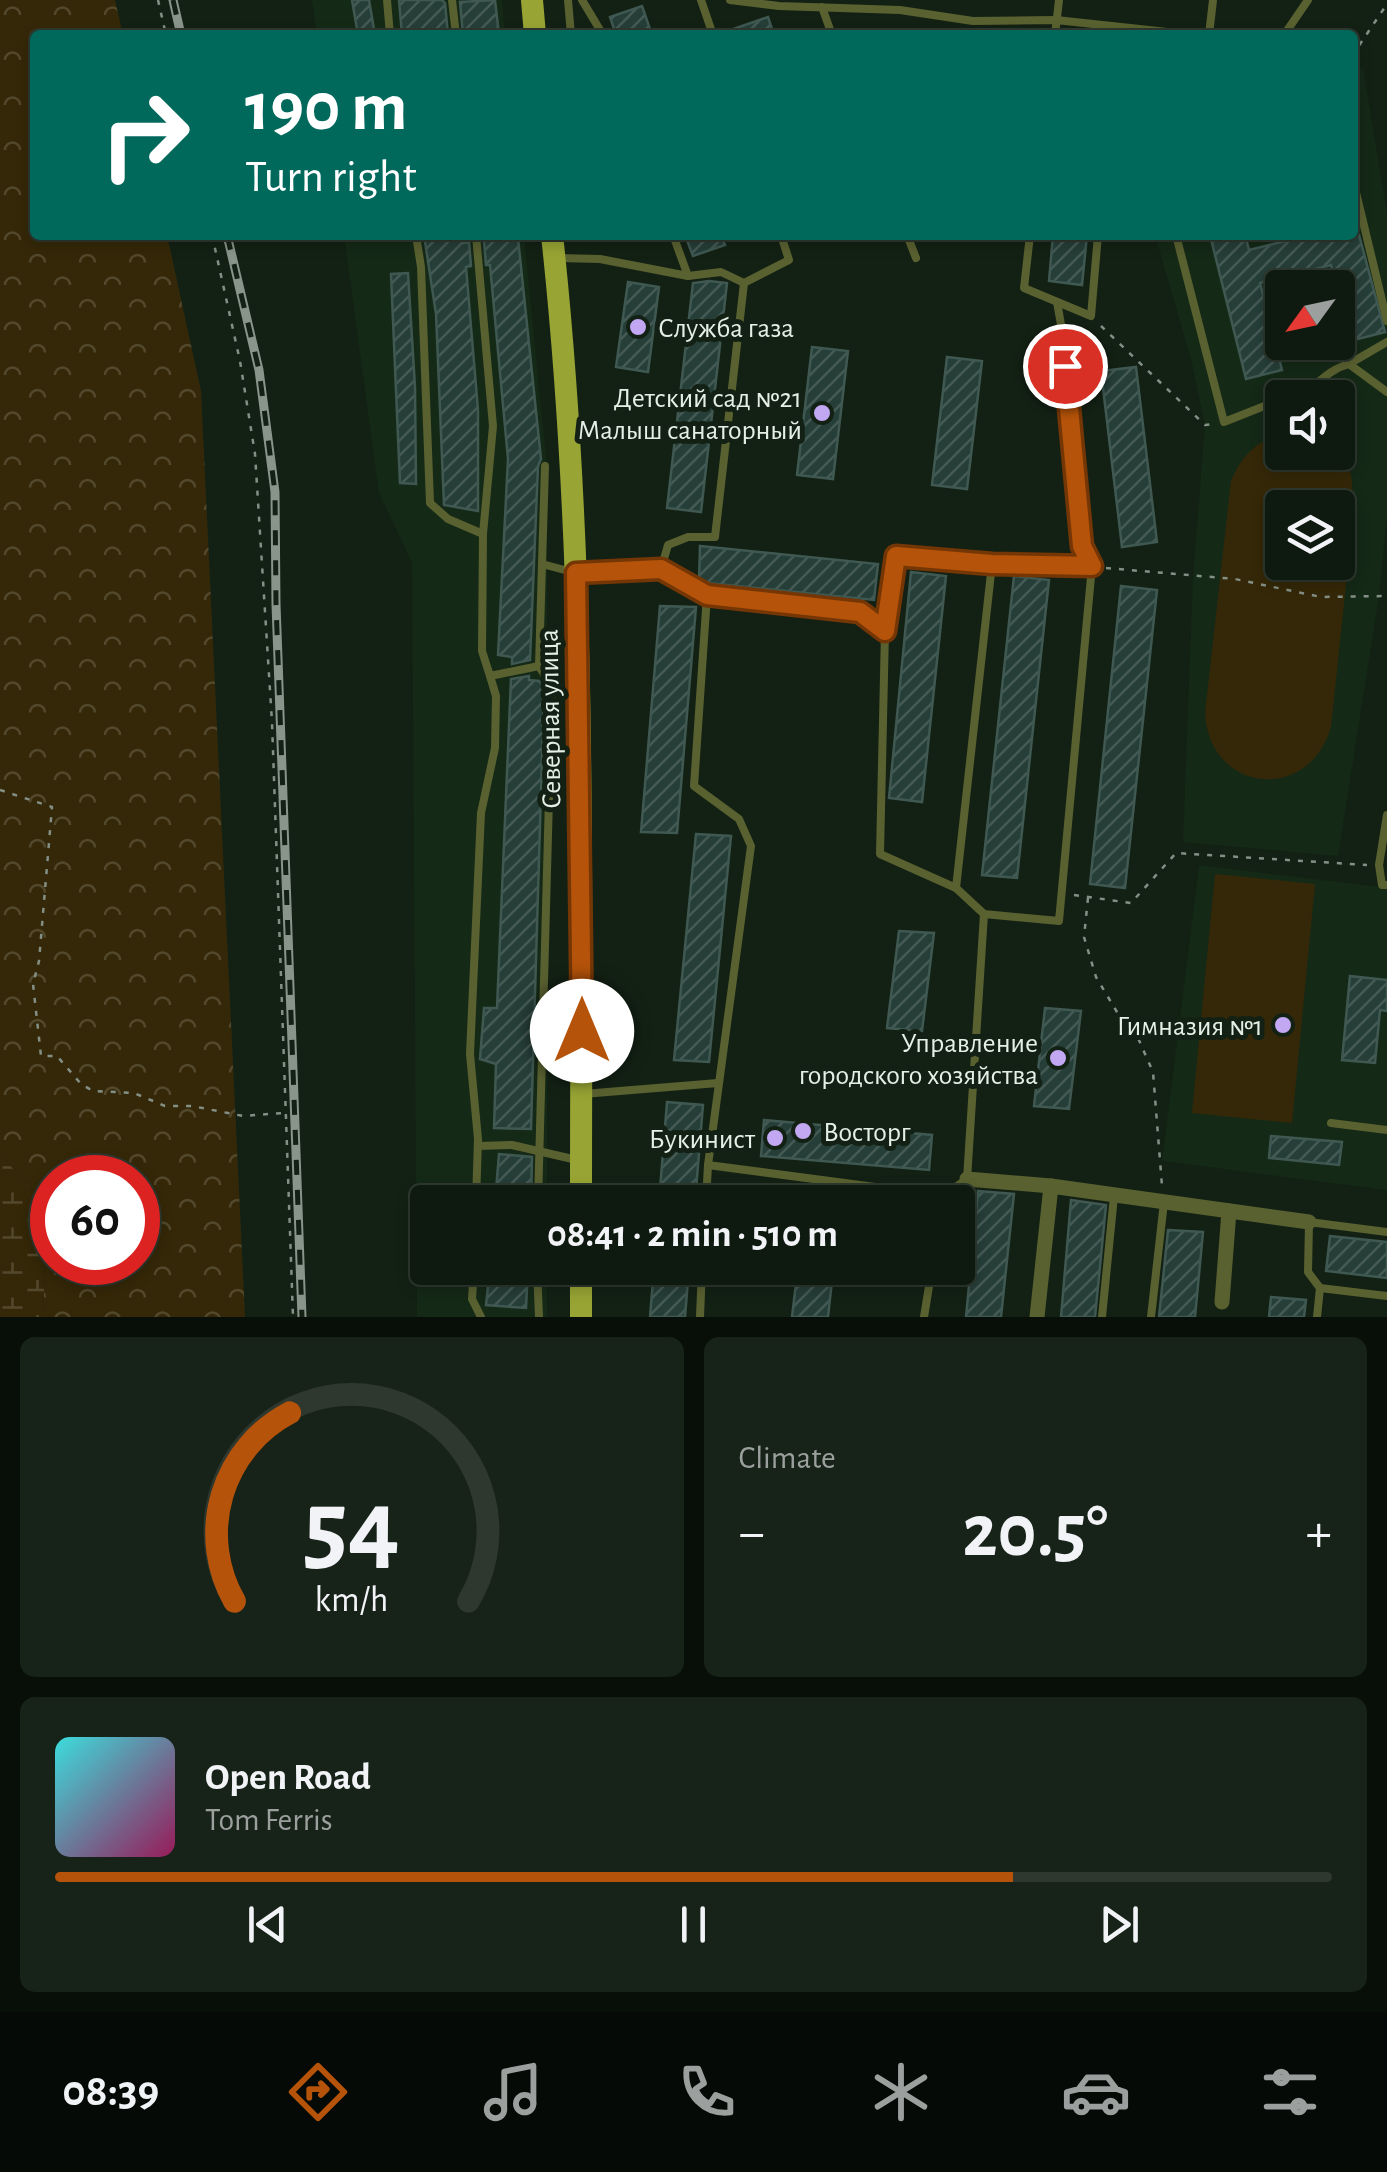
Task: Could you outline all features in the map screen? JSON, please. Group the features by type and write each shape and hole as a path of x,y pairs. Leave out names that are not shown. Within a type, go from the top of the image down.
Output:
{"main road":[{"path":"532,0 535,30"},
{"name":"Северная улица","path":"554,247 576,573 581,765 581,1185"},
{"path":"581,1285 581,1317"}],"street":[{"path":"967,1179 1051,1186 1309,1222"},
{"path":"1036,1317 1051,1186"},
{"path":"1222,1302 1230,1211"}],"lane":[{"path":"387,0 390,30"},
{"path":"452,0 455,30"},
{"path":"568,0 571,30"},
{"path":"582,0 601,30"},
{"path":"702,0 711,30"},
{"path":"730,0 822,7 901,5 973,22 1056,20 1149,30"},
{"path":"1055,30 1059,0"},
{"path":"1210,30 1214,0"},
{"path":"1287,30 1308,0"},
{"path":"822,7 830,30"},
{"path":"1358,201 1387,321"},
{"path":"417,240 430,503 448,519 482,534"},
{"path":"476,240 493,426 482,534 482,651 496,696 495,748 481,813 470,1054 478,1146 477,1185"},
{"path":"675,240 688,276"},
{"path":"744,284 789,260 783,240"},
{"path":"909,240 916,258"},
{"path":"1029,240 1024,288 1091,316 1098,240"},
{"path":"1177,240 1224,422 1265,406"},
{"path":"554,247 688,276 720,272 744,284"},
{"path":"661,569 668,545 688,538 716,537 744,284"},
{"path":"1057,302 1082,546 1092,566 1059,921 984,914 956,888 880,854 885,631 896,556 992,564 1092,566"},
{"path":"1319,380 1332,368 1349,364 1387,342"},
{"path":"1349,364 1387,392"},
{"path":"539,1185 552,688 539,666 544,466"},
{"path":"542,564 576,573 661,569 707,595 860,612 885,631"},
{"path":"956,888 992,564"},
{"path":"707,595 694,786 739,819 750,846 707,1185"},
{"path":"490,676 539,666"},
{"path":"1387,815 1379,865 1382,885 1387,885"},
{"path":"960,1185 967,1179 984,914"},
{"path":"582,1094 718,1083"},
{"path":"1331,1123 1387,1130"},
{"path":"478,1146 512,1145 581,1162"},
{"path":"708,1165 846,1185"},
{"path":"1102,1317 1114,1196"},
{"path":"1152,1317 1164,1202"},
{"path":"1317,1317 1320,1288 1308,1272 1309,1222 1387,1232"},
{"path":"473,1285 472,1299 481,1317"},
{"path":"537,1285 539,1317"},
{"path":"700,1317 701,1285"},
{"path":"924,1317 929,1285"},
{"path":"1320,1288 1387,1296"}],"path":[{"path":"158,0 165,30"},
{"path":"1358,47 1387,4"},
{"path":"213,240 240,361 255,454 272,722 293,1317"},
{"path":"1091,316 1204,425 1224,422"},
{"path":"1092,566 1235,579 1321,597 1387,596"},
{"path":"0,790 52,808 34,984 41,1056 56,1056 93,1091 134,1092 165,1106 192,1106 243,1116 285,1114"},
{"path":"1062,894 1131,903 1176,853 1379,865"},
{"path":"1088,897 1084,937 1096,977 1138,1038 1153,1072 1164,1202"}],"shaded area":[{"path":"312,0 502,0 505,30 316,30"},
{"path":"1358,67 1363,68 1387,214 1387,514 1379,596 1338,856 1183,842 1193,578 1205,425 1191,359 1156,240 1358,240"},
{"path":"345,240 524,240 547,468 547,1185 416,1185 412,562 379,493"},
{"name":"Гимназия №1","path":"1199,865 1387,888 1387,1190 1162,1161"},
{"path":"417,1285 547,1285 547,1317 417,1317"}],"green space":[{"path":"0,0 115,0 122,30 30,30 30,240 168,240 201,391 245,1317 43,1317 44,1285 160,1285 160,1155 30,1155 30,1188 0,1154"},
{"path":"1264,441 1265,470 1348,470 1352,490 1265,490 1265,580 1346,580 1331,727 1319,752 1303,769 1283,778 1261,779 1241,773 1223,760 1211,740 1205,713 1231,481 1250,451"},
{"path":"1215,874 1315,884 1292,1123 1192,1113"},
{"path":"0,1154 30,1188 30,1285 44,1285 43,1317 0,1317"}],"building":[{"path":"352,0 369,0 374,30 357,30"},
{"path":"399,0 445,3 448,30 402,30"},
{"path":"495,0 498,30 463,30 460,2"},
{"path":"642,6 650,30 614,30 610,17"},
{"path":"768,17 772,30 731,30"},
{"path":"1359,235 1385,332 1355,340 1355,270 1332,270 1331,265 1311,270 1265,270 1265,282 1260,283 1265,303 1265,360 1279,360 1282,370 1246,379 1211,240 1246,240 1249,250 1289,240 1358,240"},
{"path":"425,240 469,242 471,266 466,267 478,410 478,511 444,505 436,314"},
{"path":"518,240 541,459 530,660 512,664 512,657 498,655 508,459 490,265 486,265 484,241"},
{"path":"687,240 723,240 725,245 693,256"},
{"path":"1053,240 1086,240 1082,285 1049,281"},
{"path":"408,273 416,484 400,483 391,274"},
{"name":"Служба газа","path":"628,282 659,287 648,372 616,367"},
{"path":"693,283 727,283 701,512 667,508"},
{"name":"Детский сад №21 Малыш санаторный","path":"812,347 848,351 833,479 797,475"},
{"path":"947,357 982,361 967,489 932,485"},
{"path":"1136,367 1157,542 1122,547 1101,371"},
{"path":"700,546 878,564 874,600 699,582"},
{"path":"911,572 946,576 922,802 889,798"},
{"path":"1014,576 1049,580 1017,878 982,875"},
{"path":"1121,586 1157,590 1125,888 1090,884"},
{"path":"660,606 696,607 677,833 641,832"},
{"path":"529,676 529,680 539,681 544,690 531,1129 494,1128 496,1064 480,1059 484,1008 497,1008 511,679"},
{"path":"696,834 731,836 709,1062 674,1060"},
{"path":"899,931 934,933 922,1031 887,1028"},
{"path":"1350,976 1387,980 1387,1011 1380,1010 1375,1063 1342,1060"},
{"name":"Управление городского хозяйства","path":"1045,1008 1081,1011 1069,1109 1034,1106"},
{"path":"667,1102 703,1105 696,1185 660,1185"},
{"path":"764,1120 932,1135 929,1170 761,1156"},
{"path":"1271,1136 1342,1142 1339,1165 1269,1158"},
{"path":"499,1154 532,1157 531,1185 496,1185"},
{"path":"978,1191 1014,1194 1001,1317 966,1317 969,1285 975,1285"},
{"path":"1071,1200 1106,1205 1095,1317 1061,1317"},
{"path":"1168,1230 1203,1232 1195,1317 1159,1317"},
{"path":"1330,1236 1387,1242 1387,1278 1326,1271"},
{"path":"488,1285 527,1285 526,1308 486,1305"},
{"path":"653,1285 688,1285 685,1317 650,1317"},
{"path":"796,1285 832,1285 828,1317 792,1317"},
{"path":"1271,1297 1306,1300 1304,1317 1269,1317"}],"railway":[{"path":"173,0 180,30"},
{"path":"228,240 259,370 275,492 302,1317"}],"place":[{"name":"Служба газа","path":"638,327"},
{"name":"Детский сад №21 Малыш санаторный","path":"822,413"},
{"name":"Гимназия №1","path":"1283,1025"},
{"name":"Управление городского хозяйства","path":"1058,1058"},
{"name":"Восторг","path":"803,1131"},
{"name":"Букинист","path":"775,1138"}],"route":[{"path":"582,1031 576,573 661,569 707,595 860,612 885,631 896,556 992,564 1092,566 1082,546 1065,366"}]}
